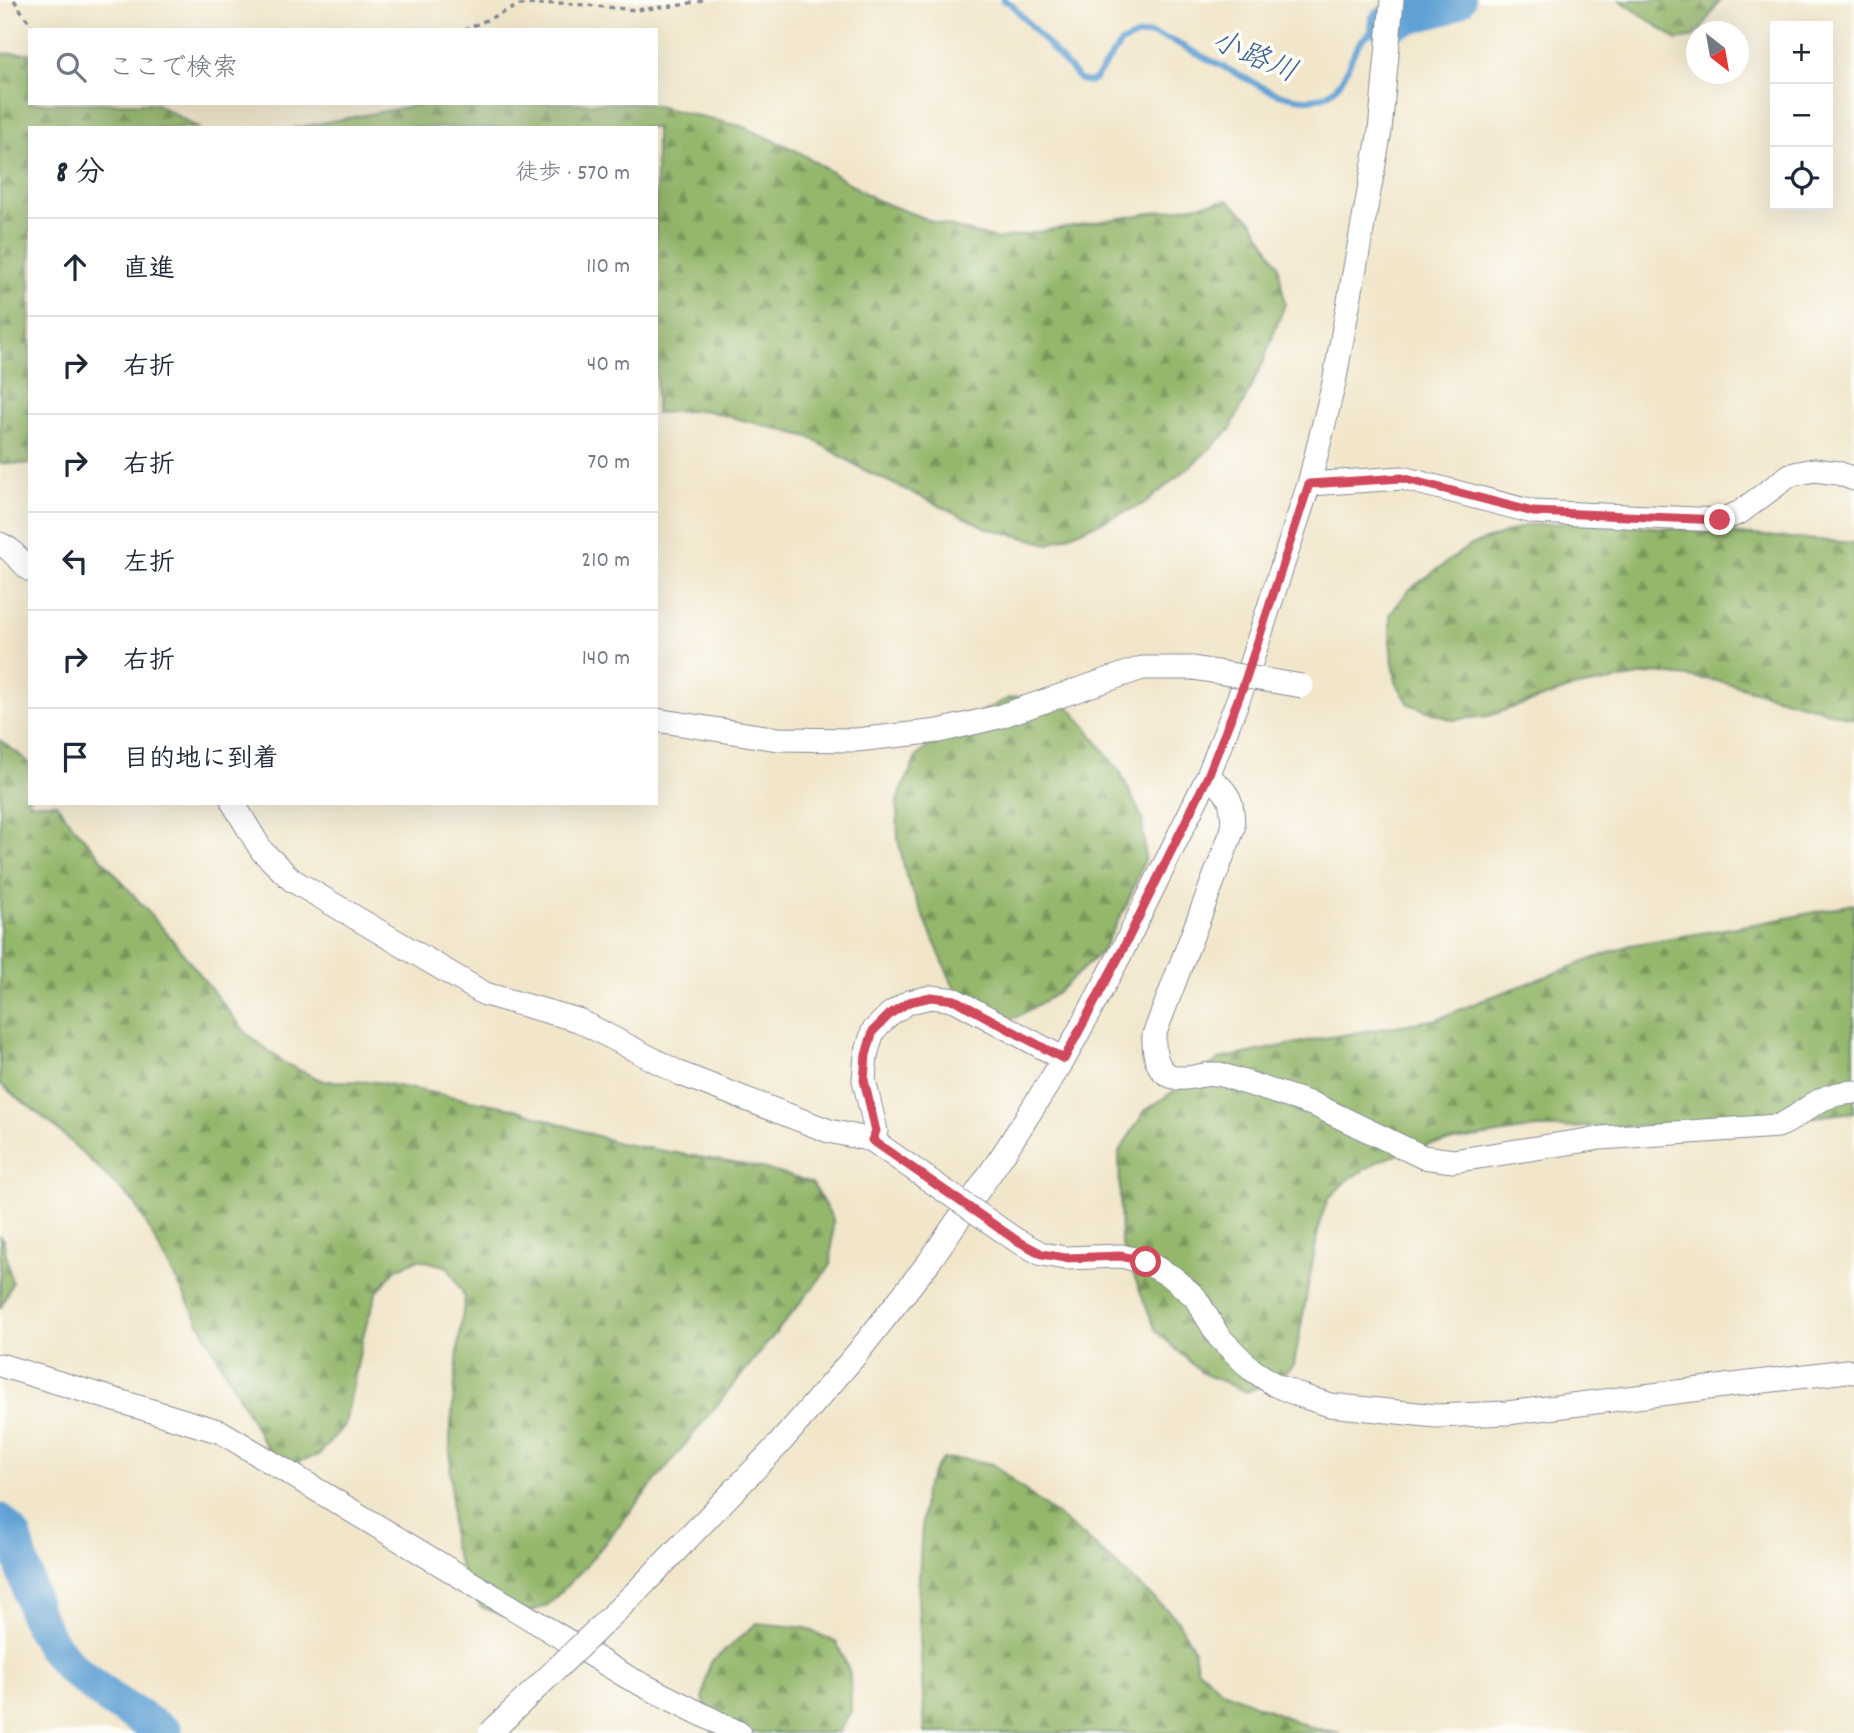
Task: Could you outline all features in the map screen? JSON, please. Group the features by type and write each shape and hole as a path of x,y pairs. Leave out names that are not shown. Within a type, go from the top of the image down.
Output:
{"street":[{"path":"489,1733 637,1591 779,1444 855,1356 929,1262 1004,1153 1064,1059 1121,953 1208,776 1243,687 1309,484 1334,383 1380,131 1392,0"},
{"path":"1309,484 1402,478 1533,512 1720,520 1739,513 1790,475 1814,470 1838,473 1854,479"},
{"path":"0,544 28,568"},
{"path":"658,720 778,739 856,740 939,731 998,717 1142,668 1193,668 1303,686"},
{"path":"1208,776 1227,791 1232,808 1233,829 1154,1035 1153,1051 1157,1064 1175,1077 1219,1074 1315,1105 1423,1157 1453,1161 1601,1138 1778,1126 1791,1121 1818,1101 1854,1092"},
{"path":"234,805 262,851 292,880 485,994 578,1020 681,1074 829,1130 872,1140 1016,1240 1042,1254 1065,1258 1121,1256 1146,1262 1172,1276 1195,1297 1219,1337 1251,1369 1275,1385 1303,1396 1330,1405 1436,1416 1507,1413 1854,1372"},
{"path":"872,1140 876,1131 864,1080 866,1055 873,1031 890,1014 909,1002 931,997 955,1000 1064,1059"},
{"path":"0,1365 221,1432 629,1678 738,1733"}],"path":[{"path":"14,0 33,28"},
{"path":"468,28 520,5 564,3 637,10 703,0"}],"green space":[{"path":"1620,0 1720,0 1706,21 1686,21 1686,38 1677,40"},
{"path":"28,53 28,105 158,105 195,126 28,126 28,464 0,463 0,54"},
{"path":"418,105 651,105 744,127 799,152 876,200 934,222 996,239 1228,200 1253,222 1278,264 1285,304 1263,362 1230,430 1144,504 1049,544 987,528 864,470 809,437 704,410 658,413 658,126 305,126"},
{"path":"1589,522 1854,543 1854,719 1720,681 1656,673 1572,688 1488,716 1452,720 1409,704 1396,682 1390,643 1390,614 1409,590 1469,546 1527,525"},
{"path":"1058,695 1120,772 1142,818 1145,858 1128,902 1102,951 1056,994 1015,1018 978,1019 961,1004 906,876 898,839 897,801 917,756 957,724 1009,698"},
{"path":"0,740 28,763 28,805 57,805 170,937 246,1033 284,1063 323,1081 376,1082 512,1108 618,1143 762,1168 812,1183 833,1219 831,1265 586,1566 548,1605 525,1614 502,1615 481,1607 467,1583 452,1544 450,1436 465,1297 448,1267 419,1259 396,1269 377,1292 364,1332 345,1424 319,1455 288,1465 267,1449 135,1203 53,1125 0,1084"},
{"path":"1854,904 1854,1112 1753,1124 1536,1128 1428,1145 1381,1160 1347,1180 1328,1199 1320,1221 1294,1365 1274,1381 1247,1392 1202,1373 1156,1331 1121,1243 1119,1152 1145,1111 1220,1059 1438,1019 1630,945"},
{"path":"0,1237 3,1240 12,1283 0,1309"},
{"path":"943,1459 965,1459 993,1464 1087,1539 1176,1618 1194,1649 1197,1668 1223,1691 1312,1728 1341,1733 925,1733 918,1596 924,1491"},
{"path":"757,1623 806,1628 837,1643 850,1674 851,1711 838,1733 712,1733 703,1697 709,1664"}],"waterway":[{"name":"小路川","path":"1003,0 1010,3 1080,80 1089,82 1095,79 1121,43 1136,36 1151,34 1171,40 1270,91 1299,99 1318,98 1334,89 1341,81 1360,42 1384,24"},
{"path":"1385,24 1446,7 1458,0"},
{"path":"0,1521 15,1538 36,1615 51,1644 70,1667 110,1699 165,1733"}],"route":[{"path":"1146,1262 1121,1256 1065,1258 1042,1254 1016,1240 872,1140 876,1131 864,1080 866,1055 873,1031 890,1014 909,1002 931,997 955,1000 1064,1059 1121,953 1208,776 1243,687 1309,484 1402,478 1533,512 1720,520"}]}
